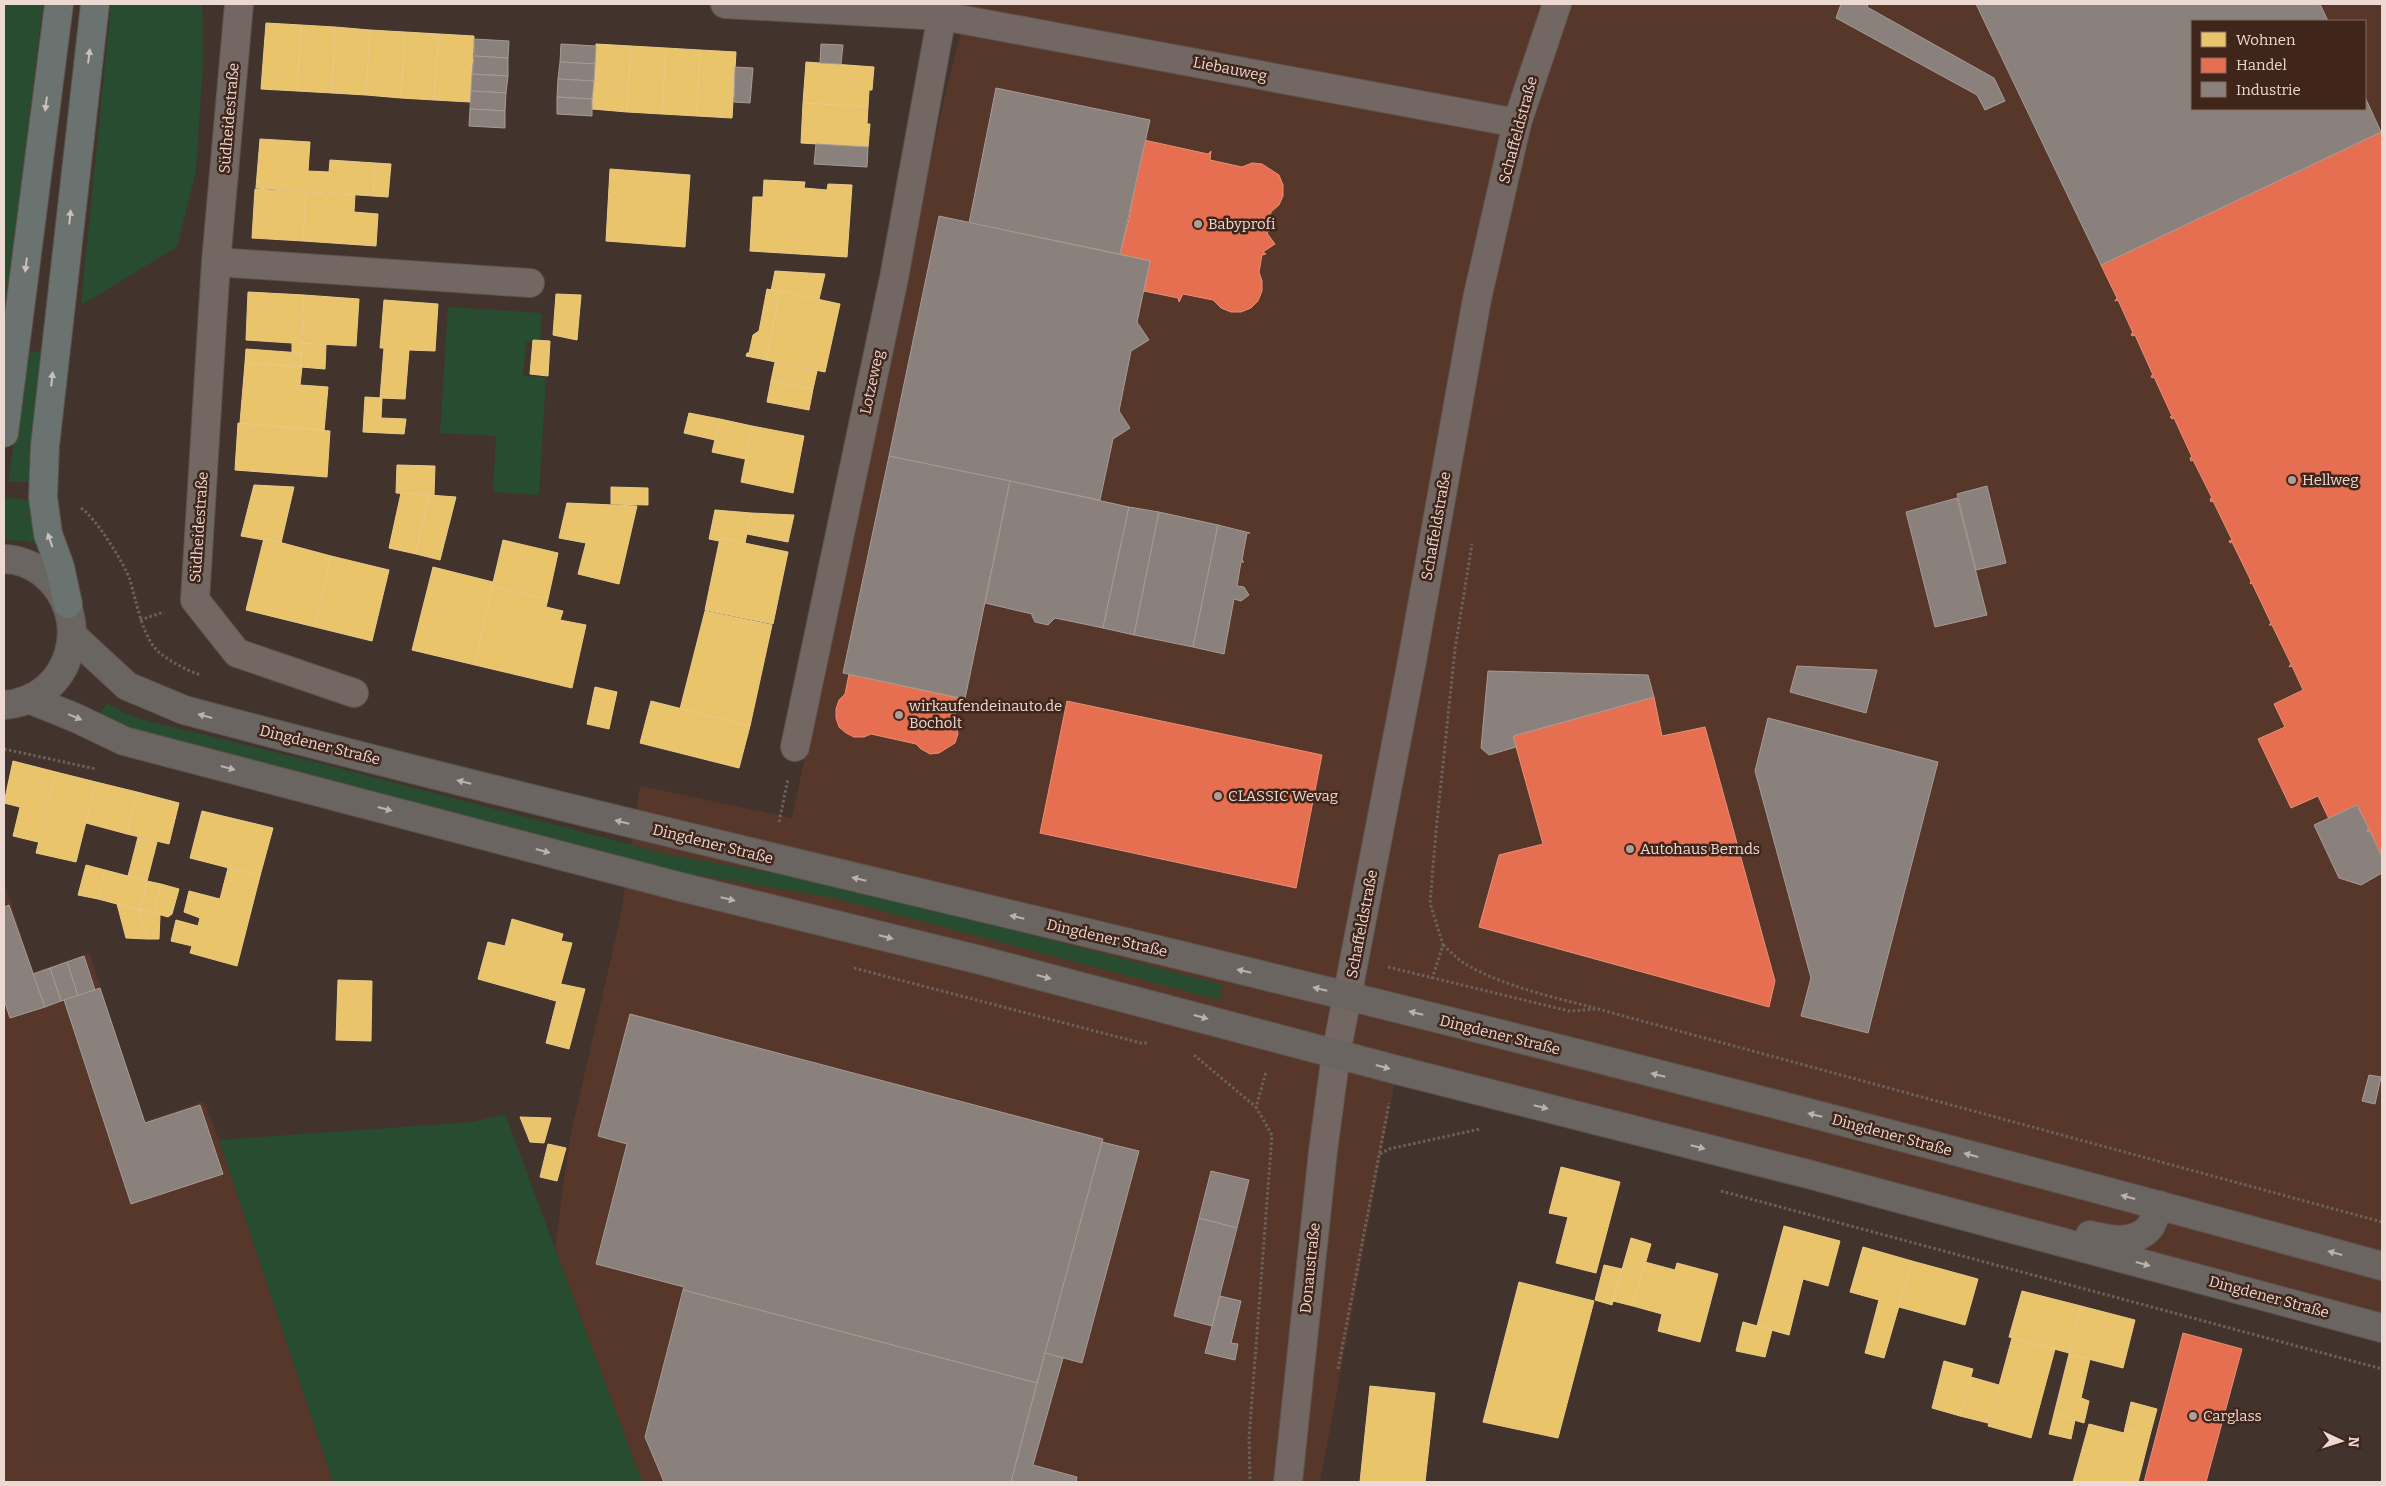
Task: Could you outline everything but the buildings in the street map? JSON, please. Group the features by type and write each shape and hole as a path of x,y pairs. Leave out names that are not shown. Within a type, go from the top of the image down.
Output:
{"highway":[{"path":"4,433 59,4"},
{"path":"68,604 60,567 48,534 44,497 45,446 95,4"}],"main road":[{"name":"Dingdener Straße","path":"4,559 34,566 54,582 68,604 73,636 66,663 52,684 17,702"},
{"name":"Dingdener Straße","path":"73,636 127,686 184,710 703,842 1348,996 1870,1128 2382,1266"},
{"name":"Dingdener Straße","path":"17,702 76,718 124,741 681,887 976,959 1401,1071 1808,1174 2382,1328"},
{"name":"Dingdener Straße","path":"1808,1174 1894,1184 2108,1239 2123,1240 2138,1237 2150,1227 2159,1205"}],"street":[{"name":"Südheidestraße","path":"239,4 216,262 195,600 237,653 354,693"},
{"name":"Liebauweg","path":"725,4 943,10 1517,123"},
{"name":"Schaffeldstraße","path":"1336,1054 1414,652 1477,299 1517,123 1557,4"},
{"name":"Lotzeweg","path":"795,747 894,278 943,10"},
{"path":"216,262 530,283"},
{"name":"Donaustraße","path":"1288,1482 1336,1054"}],"path":[{"path":"44,497 73,501 88,512 129,578 140,620 159,652 206,677"},
{"path":"1472,541 1455,649 1430,903 1443,945 1466,965 1496,978 1548,996 2158,1163 2382,1222"},
{"path":"788,826 778,824 795,747"},
{"path":"1421,1015 1443,945"},
{"path":"1355,959 1569,1011 1598,1009"},
{"path":"1256,1107 1276,1037"},
{"path":"1192,1053 1256,1107 1272,1135 1250,1439 1250,1482"},
{"path":"1337,1376 1389,1103 1401,1071"},
{"path":"1332,1083 1399,1105"},
{"path":"1380,1154 1390,1148 1484,1128 1475,1125"},
{"path":"1714,1189 2382,1369"}],"shaded area":[{"path":"968,4 2382,4 2382,1322 1399,1059 1320,1482 642,1482 555,1248 570,1138 620,919 640,786 792,818 944,100"},
{"path":"4,880 33,972 89,953 145,1121 204,1101 219,1140 333,1482 4,1482"}],"green space":[{"path":"4,4 43,4 4,323"},
{"path":"111,4 202,4 203,62 196,171 177,247 81,305"},
{"path":"448,307 542,313 540,342 526,342 523,376 546,377 539,495 493,492 496,436 440,433"},
{"path":"27,351 41,352 30,482 8,482"},
{"path":"5,497 29,500 41,546 26,541 4,540"},
{"path":"107,703 126,714 148,721 323,764 670,855 836,884 1223,985 1219,1000 833,898 668,870 146,735 98,716"},
{"path":"505,1114 642,1482 333,1482 219,1140 473,1122"}],"place":[{"name":"Babyprofi","path":"1198,224"},
{"name":"Hellweg","path":"2292,480"},
{"name":"wirkaufendeinauto.de Bocholt","path":"899,715"},
{"name":"CLASSIC Wevag","path":"1218,796"},
{"name":"Autohaus Bernds","path":"1630,849"},
{"name":"Carglass","path":"2193,1416"}]}
